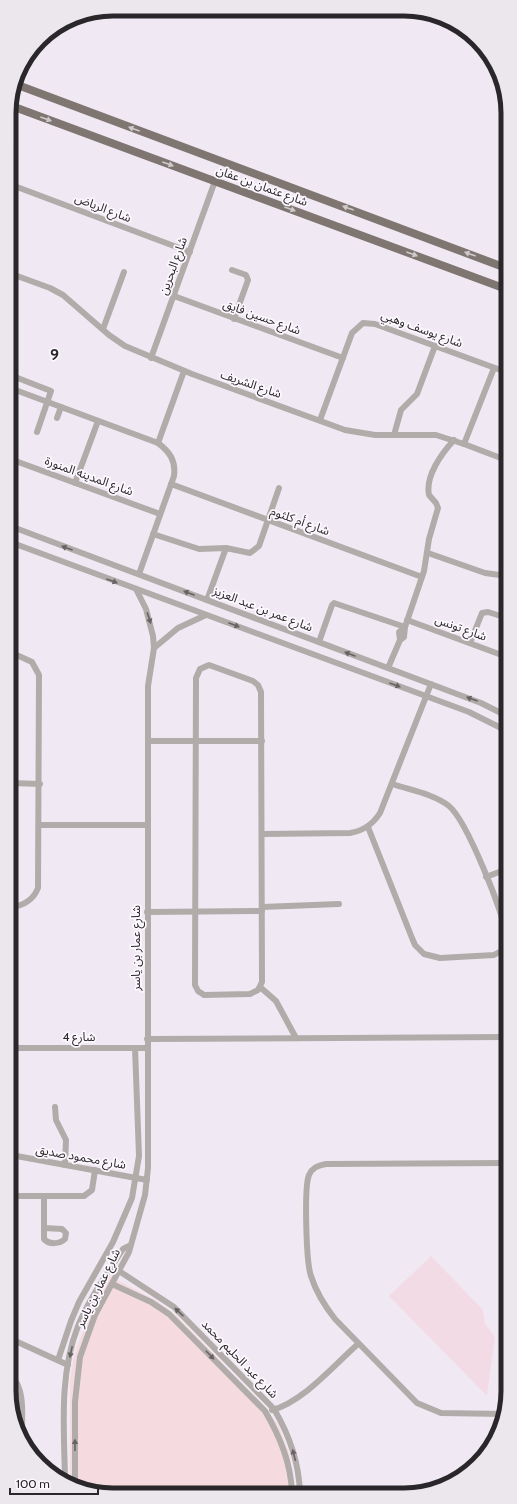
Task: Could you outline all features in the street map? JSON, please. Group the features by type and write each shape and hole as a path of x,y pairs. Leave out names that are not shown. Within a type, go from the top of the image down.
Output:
{"main road":[{"name":"شارع عثمان بن عفان","path":"20,86 501,266"},
{"name":"شارع عثمان بن عفان","path":"16,108 501,287"}],"street":[{"name":"شارع البحرين","path":"151,358 215,181"},
{"name":"شارع الرياض","path":"16,187 190,252"},
{"path":"232,270 246,275 248,280 234,318"},
{"path":"103,329 124,272"},
{"name":"شارع الشريف","path":"16,276 50,288 63,295 125,346 184,371 353,432 394,435 429,434 454,440 501,458"},
{"name":"شارع حسين فايق","path":"174,296 343,358"},
{"name":"شارع يوسف وهبي","path":"320,420 352,332 367,322 501,370"},
{"path":"394,435 401,410 417,394 435,346"},
{"path":"464,444 494,368"},
{"path":"158,444 184,371"},
{"path":"16,377 50,390 51,393 37,432"},
{"path":"16,390 158,444 167,450 174,461 174,473 139,574"},
{"path":"57,418 61,407"},
{"path":"75,483 98,422"},
{"path":"388,668 400,640 399,632 404,627 407,620 422,577 428,554 429,539 438,508 436,503 429,495 430,483 438,461 454,440"},
{"name":"شارع المدينه المنورة","path":"16,461 160,514"},
{"name":"شارع أم كلثوم","path":"171,484 422,577"},
{"path":"153,534 195,548 226,548 246,553 254,552 259,546 279,488"},
{"name":"شارع عمر بن عبد العزيز","path":"16,528 481,703 501,713"},
{"name":"شارع عمر بن عبد العزيز","path":"16,544 487,720 501,728"},
{"path":"207,600 226,548"},
{"path":"428,554 485,573 501,575"},
{"name":"شارع عمار بن ياسر","path":"75,1480 76,1380 84,1343 95,1315 129,1252 129,1246 142,1206 147,1180 149,1157 147,1048 148,677 154,648 148,616 136,589"},
{"path":"319,642 334,603 404,627"},
{"path":"470,644 482,613 488,612 501,616"},
{"path":"154,648 178,628 206,615"},
{"name":"شارع تونس","path":"407,620 501,655"},
{"path":"16,655 32,662 39,675 40,784 38,888 35,896 28,902 16,906"},
{"path":"209,665 252,681 258,685 262,692 262,741 262,978 260,987 256,992 247,995 207,995 198,991 195,985 197,675 203,667 209,665"},
{"path":"262,834 350,833 368,827 380,813 431,684"},
{"path":"148,741 262,741"},
{"path":"16,783 40,784"},
{"path":"392,784 436,798 452,809 466,829 486,877 501,921"},
{"path":"40,825 148,825"},
{"path":"368,827 412,938 421,951 436,958 492,955 501,951"},
{"path":"486,877 501,871"},
{"path":"147,912 195,912 339,904"},
{"path":"260,987 276,1000 296,1038"},
{"path":"147,1039 501,1037"},
{"name":"شارع 4","path":"16,1048 147,1048"},
{"path":"58,1360 68,1328 79,1302 114,1242 127,1213 137,1178 139,1156 135,1048"},
{"path":"55,1107 56,1120 66,1140 65,1165"},
{"name":"شارع محمود صديق","path":"16,1157 147,1180"},
{"path":"498,1414 453,1414 429,1409 408,1395 358,1344 324,1305 310,1274 307,1259 307,1183 313,1169 319,1165 501,1163"},
{"path":"16,1196 84,1196 92,1190 95,1170"},
{"path":"44,1196 44,1228"},
{"name":"شارع عمار بن ياسر","path":"65,1476 65,1384 72,1346 85,1310 123,1249 129,1246"},
{"name":"شارع عبد الحليم محمد","path":"119,1271 164,1300 183,1315 274,1409 294,1450 299,1488"},
{"name":"شارع عبد الحليم محمد","path":"112,1284 160,1306 265,1411 276,1430 284,1449 291,1488"},
{"path":"160,1306 164,1300"},
{"path":"85,1310 95,1315"},
{"path":"16,1340 68,1365"},
{"path":"265,1411 286,1405 298,1398 358,1344"},
{"path":"16,1380 21,1391 22,1425"}],"shaded area":[{"path":"431,1256 483,1310 485,1324 495,1337 487,1396 389,1296"},
{"path":"104,1273 157,1301 177,1316 259,1401 278,1424 290,1456 294,1488 107,1488 88,1485 70,1478 70,1380 74,1356"}],"district":[{"name":"9","path":"55,354"}]}
